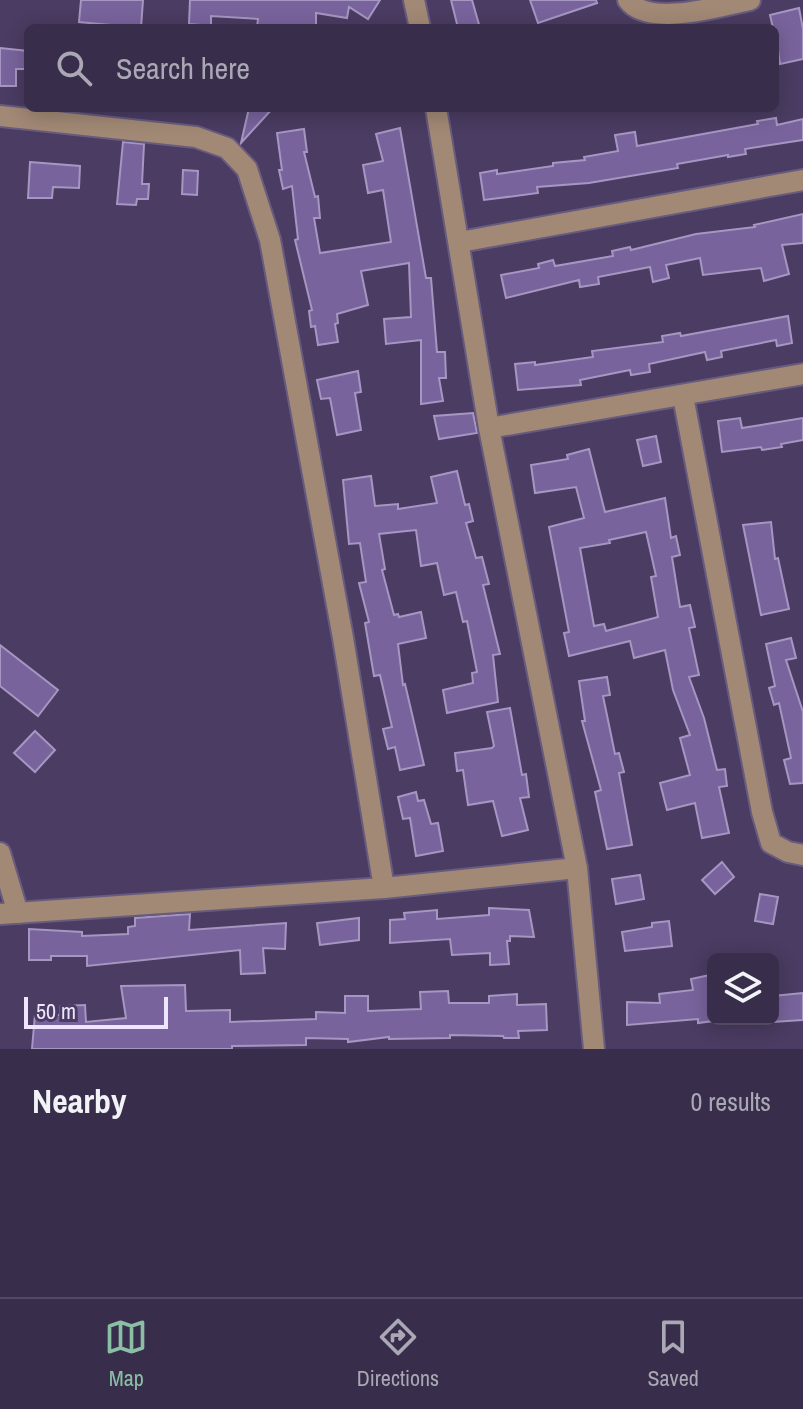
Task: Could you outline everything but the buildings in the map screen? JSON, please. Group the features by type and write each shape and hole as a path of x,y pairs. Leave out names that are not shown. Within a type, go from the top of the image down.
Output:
{"street":[{"path":"414,0 419,24"},
{"path":"628,0 634,8 662,14 750,0"},
{"path":"437,112 489,428 577,868 594,1049"},
{"path":"0,116 196,137 227,148 247,169 270,240 343,638 384,888"},
{"path":"460,242 803,180"},
{"path":"489,428 803,374"},
{"path":"683,396 762,812 771,843 788,852 803,855"},
{"path":"0,853 9,914 384,888 577,868"}]}
